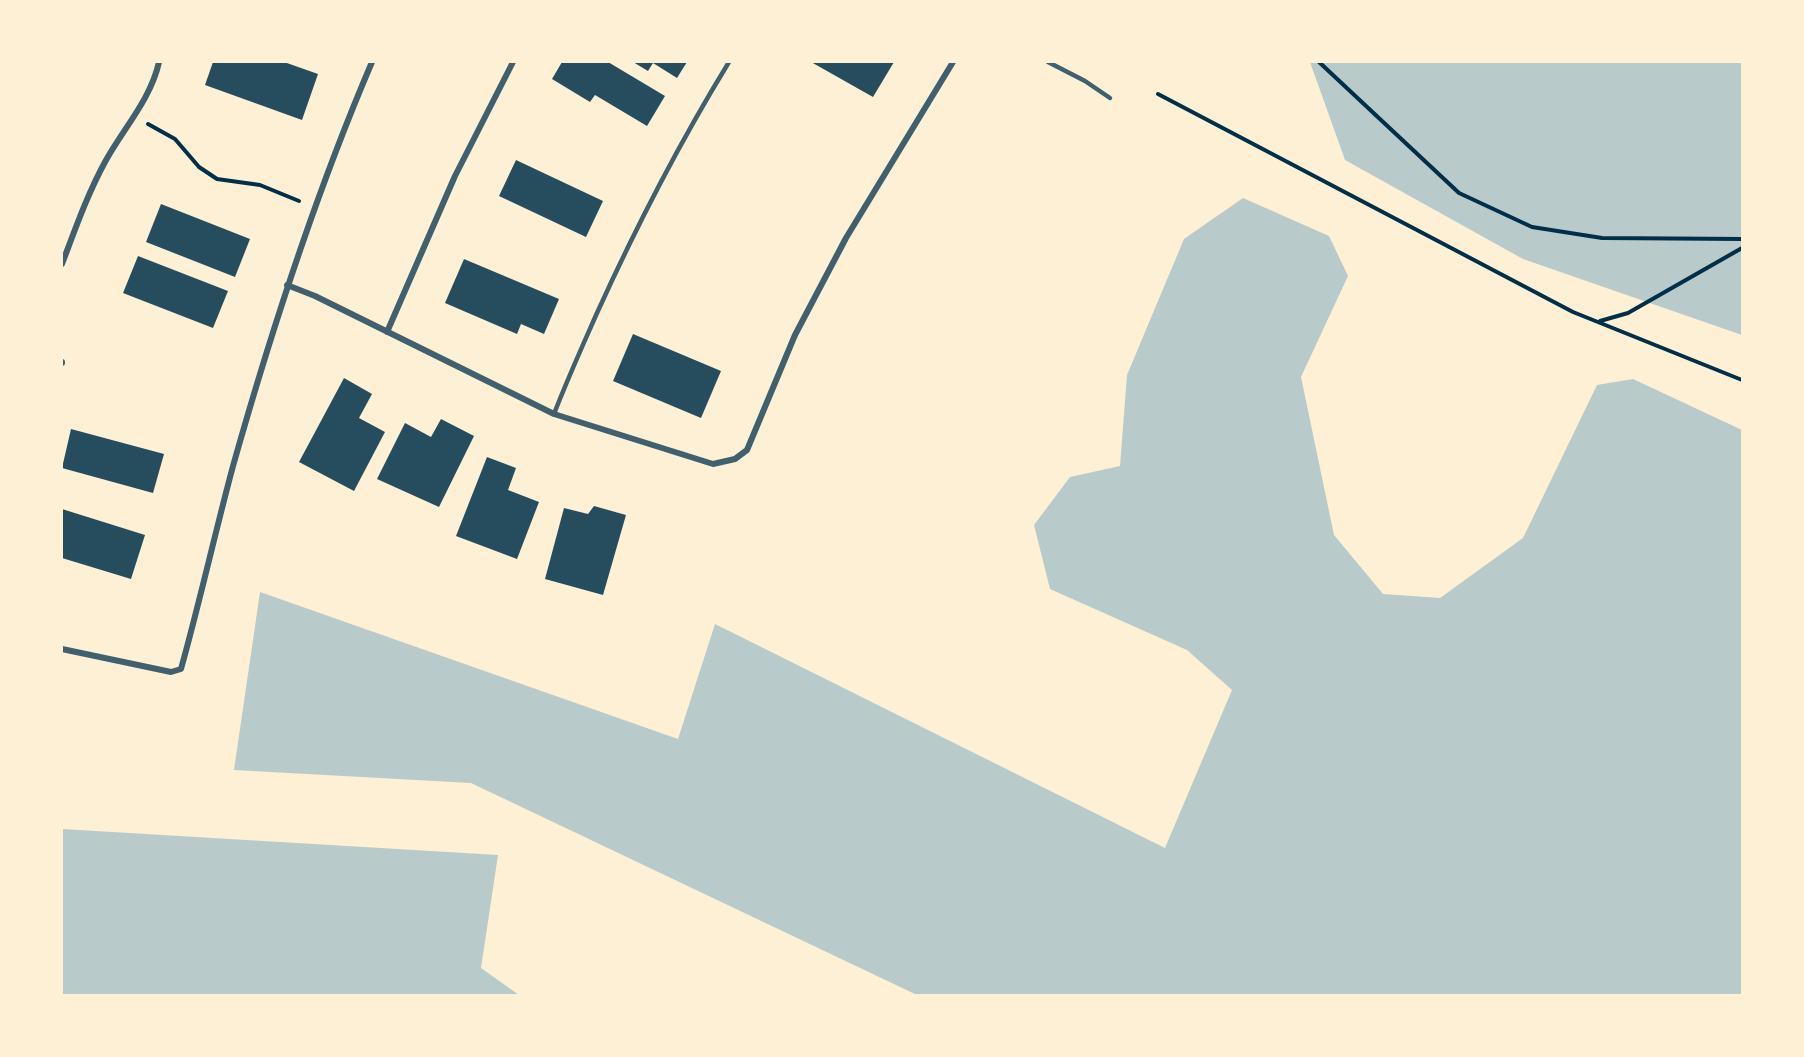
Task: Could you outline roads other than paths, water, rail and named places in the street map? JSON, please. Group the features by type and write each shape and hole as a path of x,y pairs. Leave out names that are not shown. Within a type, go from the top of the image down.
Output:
{"street":[{"path":"62,264 92,188 106,160 150,90 159,62"},
{"path":"62,649 171,672 181,669 233,467 287,285 345,124 372,62"},
{"path":"387,332 455,176 513,62"},
{"path":"287,285 315,296 554,414 713,464 735,459 747,450 795,335 846,238 953,62"}],"lane":[{"path":"554,414 624,255 703,105 729,62"},
{"path":"1048,62 1110,98"}]}
